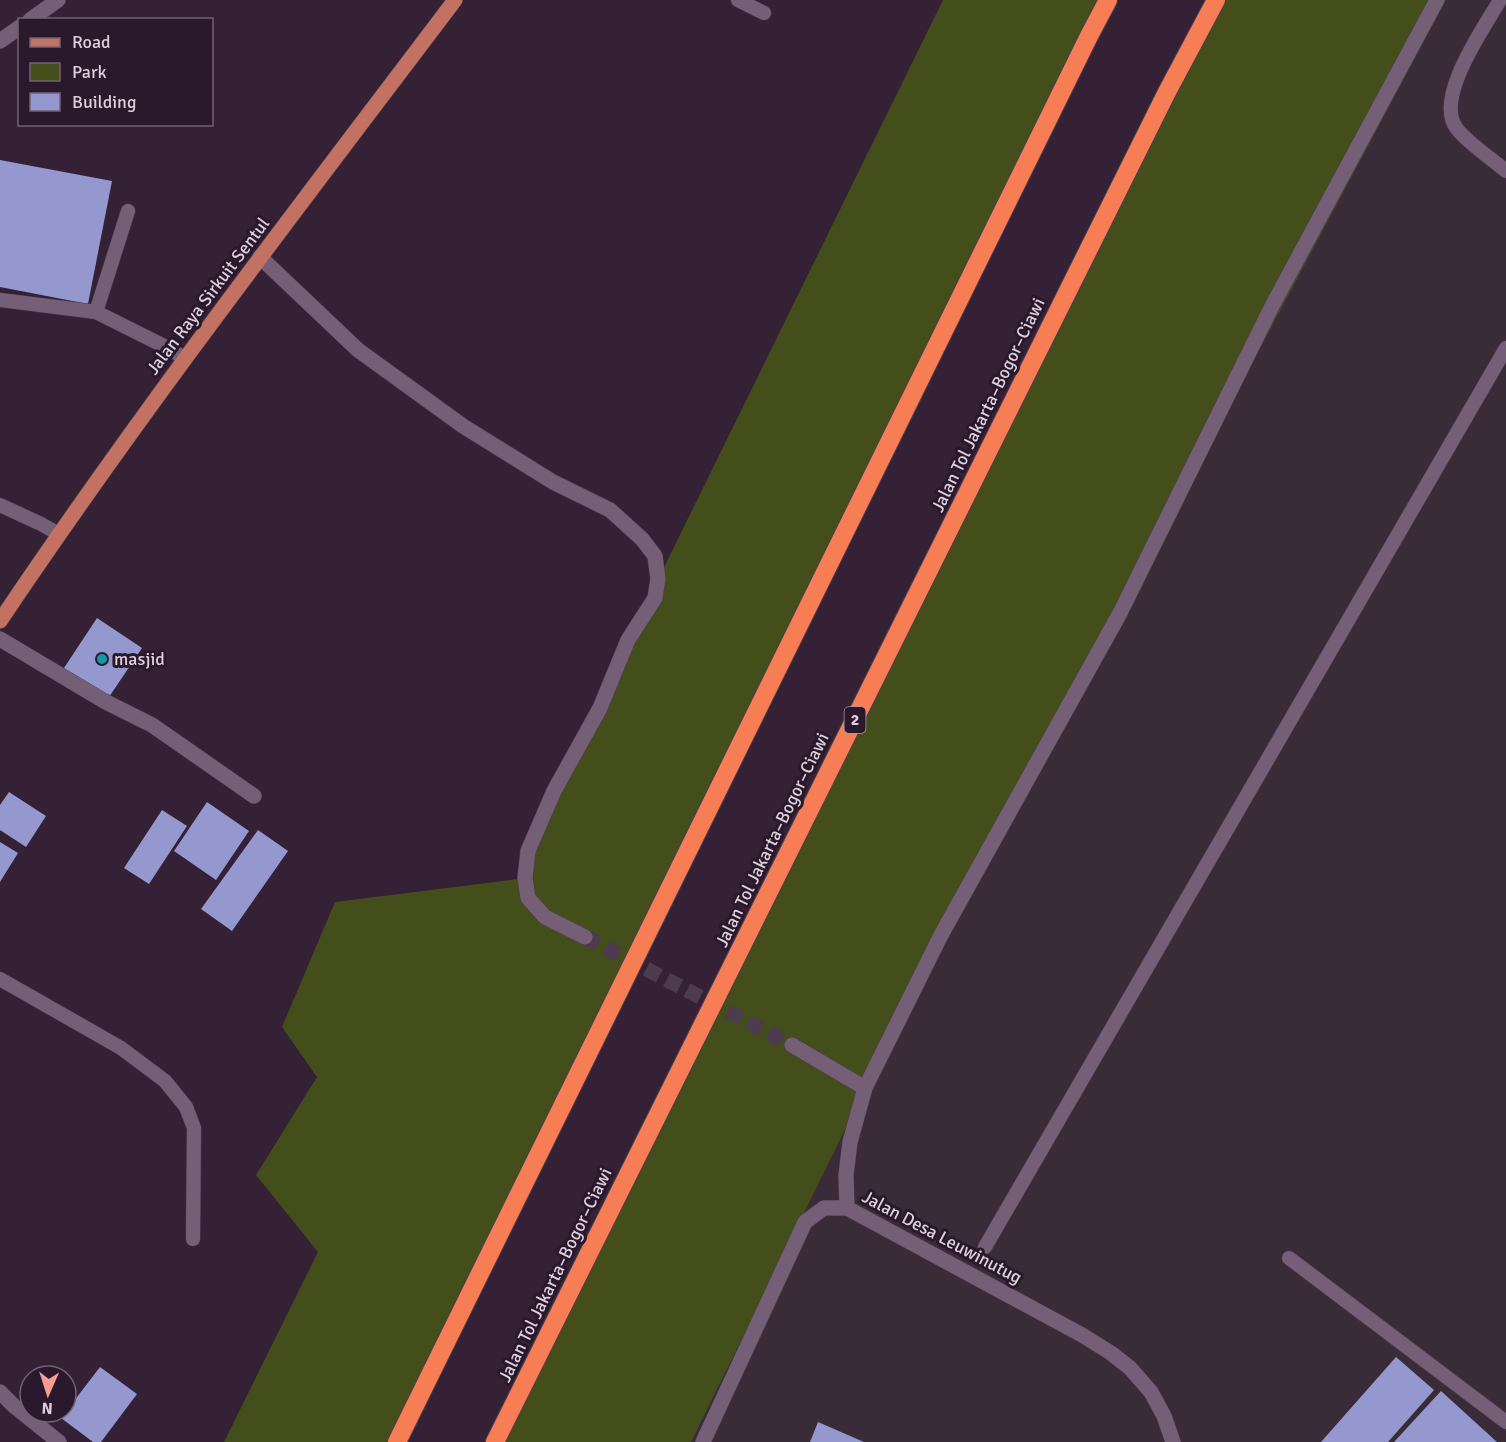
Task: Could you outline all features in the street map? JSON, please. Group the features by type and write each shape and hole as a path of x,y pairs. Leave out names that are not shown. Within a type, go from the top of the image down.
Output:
{"highway":[{"path":"397,1442 1083,46 1108,0"},
{"name":"Jalan Tol Jakarta–Bogor–Ciawi","path":"495,1442 1147,132 1216,0"}],"main road":[{"name":"Jalan Raya Sirkuit Sentul","path":"0,621 58,534 184,358 455,0"}],"street":[{"path":"33,18 58,0"},
{"path":"847,1208 846,1175 850,1143 865,1088 941,935 1120,613 1272,306 1437,0"},
{"path":"0,41 18,28"},
{"path":"260,257 358,350 473,433 553,482 610,510 642,540 655,556 658,579 655,598 627,640 600,708 554,790 528,851 525,878 528,897 545,917 585,937"},
{"path":"0,639 104,700 152,725 254,796"},
{"path":"792,1045 865,1088"},
{"name":"Jalan Desa Leuwinutug","path":"703,1442 806,1222 824,1208 847,1208 1111,1353 1130,1368 1151,1392 1164,1416 1173,1442"},
{"path":"0,1392 59,1442"}],"lane":[{"path":"738,0 764,14"},
{"path":"1500,0 1461,68 1450,99 1451,117 1456,129 1506,171"},
{"path":"96,312 128,211"},
{"path":"0,300 96,312 184,358"},
{"path":"985,1247 1506,348"},
{"path":"0,505 58,534"},
{"path":"0,979 121,1048 165,1081 186,1107 194,1128 193,1239"},
{"path":"1289,1258 1506,1422"}],"shaded area":[{"path":"1446,0 1506,0 1506,1442 689,1442 805,1187"}],"green space":[{"path":"943,0 1114,0 397,1442 224,1442 318,1252 256,1175 317,1077 282,1027 335,902 525,878 554,791"},
{"path":"1217,0 1446,0 1129,594 941,935 691,1442 495,1442"}],"building":[{"path":"0,160 112,181 88,304 0,287"},
{"name":"masjid","path":"97,618 142,648 107,700 62,671"},
{"path":"9,792 46,816 26,847 0,830 0,805"},
{"path":"207,802 249,831 216,880 174,851"},
{"path":"162,810 187,826 149,884 124,868"},
{"path":"258,830 288,851 232,931 201,909"},
{"path":"0,842 18,853 0,882"},
{"path":"1396,1357 1434,1390 1388,1442 1321,1442"},
{"path":"100,1367 137,1394 101,1442 93,1442 69,1424 78,1424 78,1396"},
{"path":"1441,1391 1497,1442 1394,1442"},
{"path":"818,1422 864,1442 810,1442"}],"tunnel":[{"path":"585,937 792,1045"}],"place":[{"name":"masjid","path":"102,659"}]}
